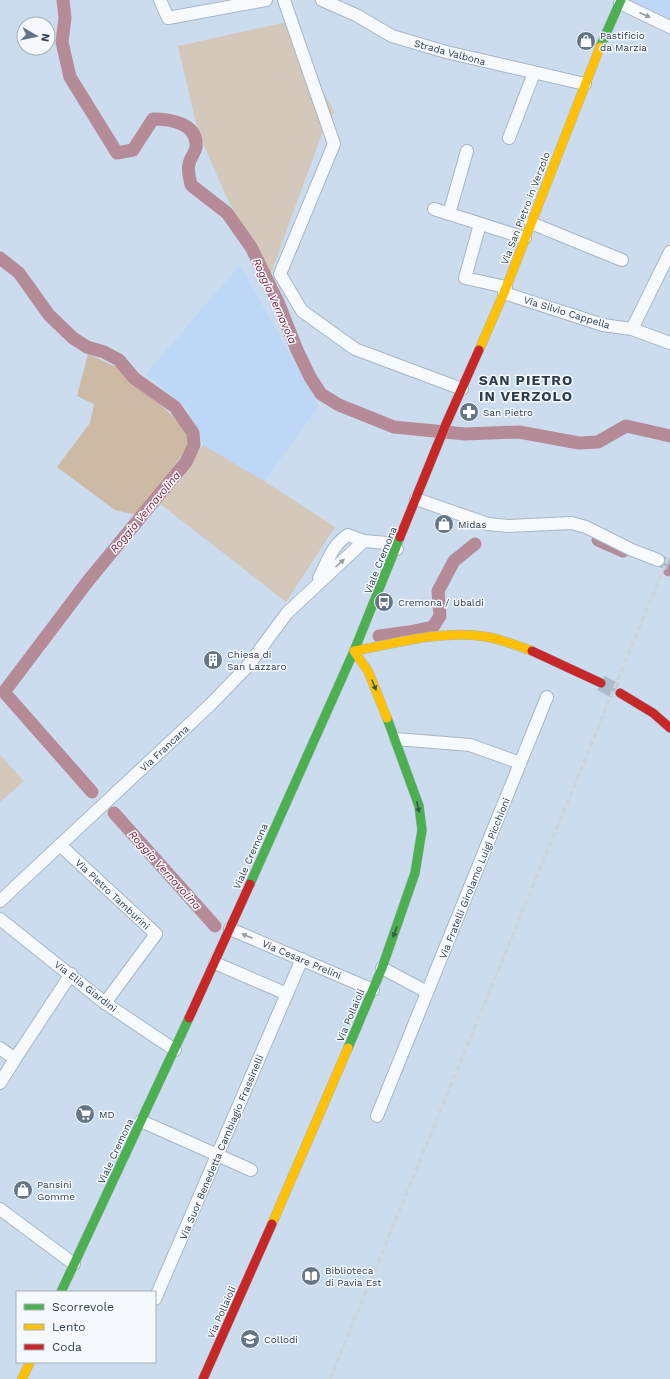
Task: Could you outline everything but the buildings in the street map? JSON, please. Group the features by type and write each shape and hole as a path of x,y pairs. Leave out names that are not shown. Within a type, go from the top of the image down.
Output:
{"main road":[{"name":"Via San Pietro in Verzolo","path":"446,424 504,290 585,84 621,2"},
{"name":"Viale Cremona","path":"61,1291 215,963 354,651 397,549 446,424"},
{"path":"354,651 454,635 488,637 542,655 601,684"},
{"name":"Via Pollaioli","path":"203,1379 288,1188 373,990 415,873 422,830 419,806 396,739 368,671 354,651"},
{"path":"620,693 653,713 670,728"},
{"path":"22,1379 30,1363"}],"street":[{"path":"160,0 168,18 266,0"},
{"path":"284,0 334,144 280,274 302,311 354,349 462,389"},
{"name":"Strada Valbona","path":"322,0 356,15 392,36 446,52 585,84"},
{"path":"621,2 670,27"},
{"path":"509,138 534,72"},
{"path":"449,214 467,151"},
{"path":"434,209 525,238"},
{"path":"531,223 622,260"},
{"name":"Via Silvio Cappella","path":"480,224 465,278 504,290 603,325 632,329 670,343"},
{"path":"632,329 670,252"},
{"path":"416,499 488,524 508,526 571,523 658,560"},
{"name":"Via Francana","path":"316,584 331,552 338,541 348,535 364,541 387,543 397,549"},
{"name":"Via Francana","path":"0,901 226,689 247,667 287,613 316,584 364,541"},
{"name":"Via Fratelli Girolamo Luigi Picchioni","path":"377,1116 547,696"},
{"path":"396,739 470,745 520,763"},
{"name":"Via Pietro Tamburini","path":"60,845 156,934 105,1003"},
{"name":"Via Elia Giardini","path":"0,919 71,974 105,1003 175,1050"},
{"name":"Via Cesare Prelini","path":"230,929 373,990"},
{"name":"Via Suor Benedetta Cambiagio Frassinelli","path":"156,1297 302,959"},
{"path":"215,963 287,994"},
{"path":"382,968 427,992"},
{"path":"0,1083 71,974"},
{"path":"0,1048 15,1059"},
{"path":"141,1121 251,1170"},
{"path":"0,1209 74,1264"}],"shaded area":[{"path":"632,0 670,0 670,25 631,6"},
{"path":"287,22 334,112 324,128 270,276 226,196 198,132 178,46"},
{"path":"240,265 319,406 264,481 203,445 186,407 146,374"},
{"path":"88,354 125,371 185,428 190,444 137,515 115,510 57,467 90,423 94,404 77,396"},
{"path":"203,445 264,481 335,527 286,602 159,503"},
{"path":"0,755 24,781 0,802"}],"waterway":[{"name":"Roggia Vernavola","path":"63,0 65,18 62,42 70,77 117,153 133,150 153,119 167,120 182,124 193,132 196,147 188,166 191,185 227,213 251,247 278,302 297,350 310,377 321,394 339,405 394,427 465,434 519,432 579,443 598,442 626,426 670,436"},
{"name":"Roggia Vernavolina","path":"0,258 19,273 49,315 73,338 87,347 104,352 119,360 134,378 175,407 193,433 194,445 186,462 88,581 4,692 92,792"},
{"name":"Roggia Vernavolina","path":"598,540 623,551"},
{"name":"Roggia Vernavolina","path":"379,636 433,627 440,616 438,591 454,561 475,544"},
{"name":"Roggia Vernavolina","path":"114,813 215,926"}],"tunnel":[{"path":"658,560 670,565"},
{"path":"601,683 620,693"}],"railway":[{"path":"330,1379 670,553"}],"traffic: fast":[{"path":"600,47 621,0"},
{"path":"250,884 354,651 400,537"},
{"path":"348,1048 382,968 415,873 422,830 419,806 387,718"},
{"path":"61,1291 189,1018"}],"traffic: slow":[{"path":"479,350 504,293 600,47"},
{"path":"387,718 368,671 354,651 421,638 455,635 488,637 505,641 532,651"},
{"path":"272,1224 348,1048"},
{"path":"22,1379 30,1363"}],"traffic: jam":[{"path":"400,537 446,424 479,350"},
{"path":"532,651 601,683"},
{"path":"620,693 653,713 670,728"},
{"path":"189,1018 250,884"},
{"path":"203,1379 272,1224"}],"place":[{"name":"Pastificio da Marzia","path":"586,41"},
{"name":"San Pietro","path":"469,412"},
{"name":"Midas","path":"444,524"},
{"name":"Cremona / Ubaldi","path":"384,602"},
{"name":"Chiesa di San Lazzaro","path":"213,660"},
{"name":"MD","path":"85,1114"},
{"name":"Pansini Gomme","path":"23,1190"},
{"name":"Biblioteca di Pavia Est","path":"311,1276"},
{"name":"Collodi","path":"250,1339"}],"district":[{"name":"SAN PIETRO IN VERZOLO","path":"526,388"}]}
